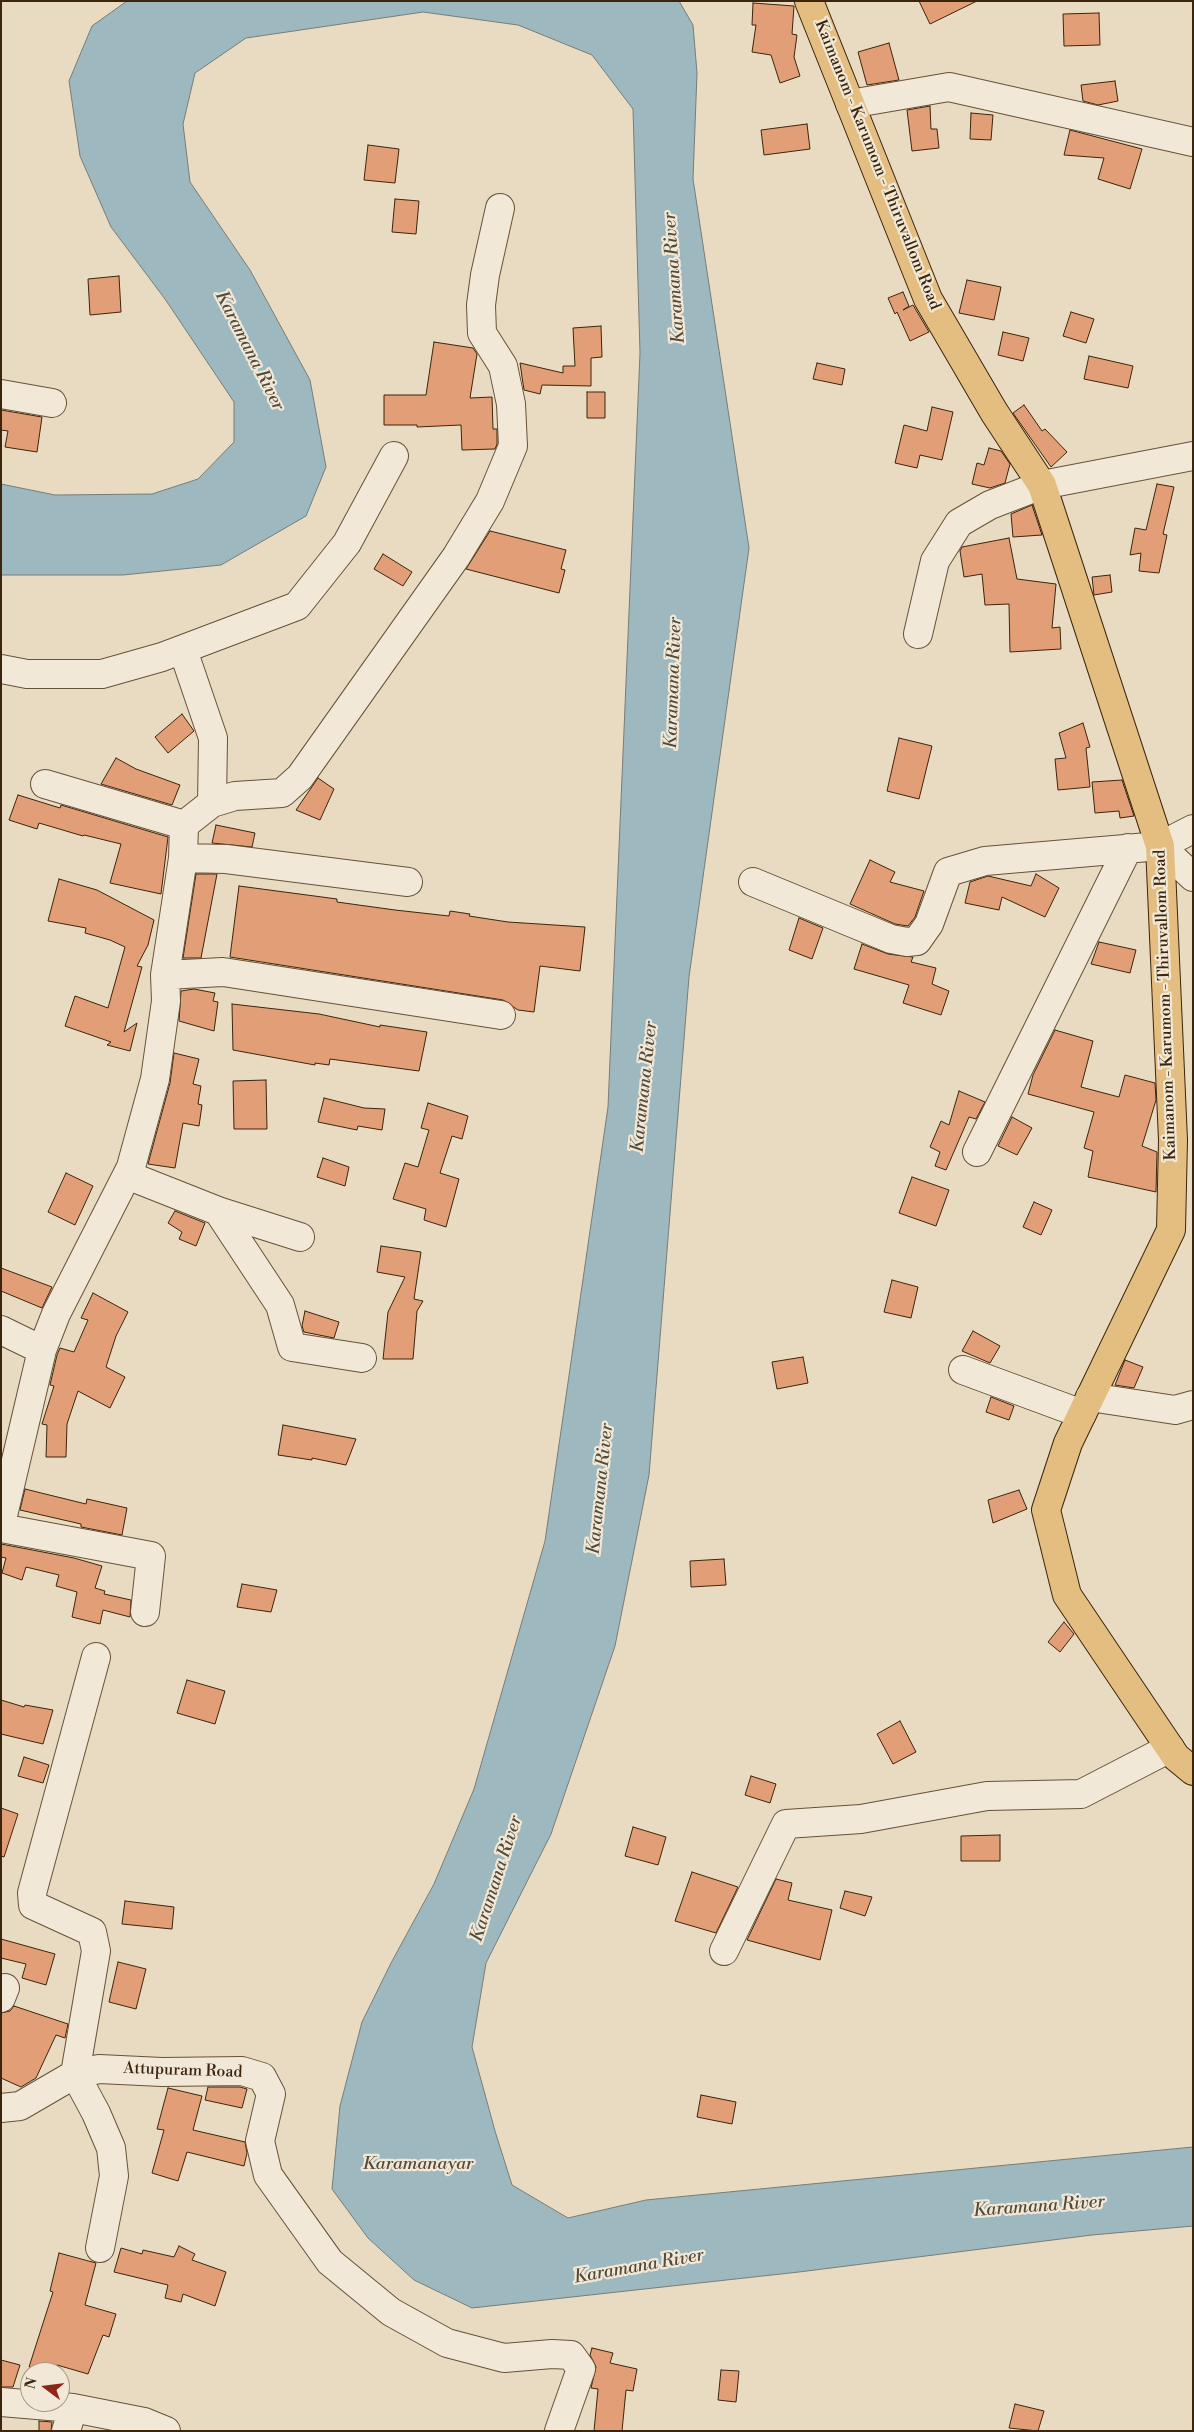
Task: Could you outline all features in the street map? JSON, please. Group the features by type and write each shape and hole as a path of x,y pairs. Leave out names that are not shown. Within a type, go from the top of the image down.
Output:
{"main road":[{"name":"Kaimanom - Karumom - Thiruvallom Road","path":"809,1 928,299 994,412 1042,485 1160,846 1173,1140 1171,1230 1068,1443 1046,1510 1067,1595 1176,1757 1193,1771"}],"street":[{"path":"850,104 949,87 1193,142"},
{"path":"184,825 212,803 235,796 282,793 300,777 456,557 490,501 513,446 511,404 503,366 482,333 481,306 485,275 500,208"},
{"path":"1,394 52,403"},
{"path":"1,669 27,674 102,674 183,650 297,606 347,543 394,456"},
{"path":"918,634 935,561 959,523 990,505 1042,485 1193,456"},
{"path":"183,650 213,738 212,803"},
{"path":"45,784 184,825"},
{"path":"145,1612 151,1556 1,1526 12,1427 56,1314 131,1167 155,1079 166,1002 166,975 183,858 184,825"},
{"path":"754,882 891,939 917,942 929,924 948,872 985,861 1160,846 1192,830"},
{"path":"1160,846 1193,877"},
{"path":"977,1152 1128,848"},
{"path":"183,858 226,859 408,882"},
{"path":"166,975 223,972 501,1015"},
{"path":"127,1176 218,1211 300,1238"},
{"path":"218,1211 280,1305 292,1347 362,1358"},
{"path":"1,1330 42,1350"},
{"path":"963,1370 1086,1406 1175,1410 1193,1405"},
{"path":"96,1657 32,1893 33,1905 92,1932 96,1951 75,2074 96,2113 111,2148 114,2176 100,2248"},
{"path":"724,1951 786,1824 861,1819 987,1796 1081,1794 1170,1748"},
{"name":"Attupuram Road","path":"1,2108 20,2106 75,2074 99,2068 162,2072 242,2071 262,2077 271,2094 260,2141 268,2175 330,2262 391,2312 447,2343 504,2358 552,2354 571,2355 581,2369 559,2431"},
{"path":"1,2402 70,2419 144,2422 166,2431"}],"water":[{"name":"Karamanayar","path":"127,1 679,1 693,25 697,73 693,179 749,548 689,977 649,1475 615,1646 551,1834 486,1963 472,2047 512,2185 568,2218 646,2200 1193,2147 1193,2226 1092,2235 799,2272 472,2308 414,2280 368,2238 332,2189 340,2106 362,2022 391,1963 434,1884 474,1789 545,1541 608,1107 640,353 633,109 592,55 518,25 423,12 246,38 195,73 183,124 190,182 250,270 310,380 326,467 306,516 221,565 123,575 1,575 1,484 55,495 152,494 198,479 234,442 234,402 165,299 111,227 80,156 69,81 92,26"}],"building":[{"path":"919,1 977,1 930,24"},
{"path":"753,3 794,6 792,34 797,35 794,57 800,76 780,83 771,55 752,52 756,25 752,25"},
{"path":"1099,13 1100,45 1064,46 1063,14"},
{"path":"889,43 899,80 867,85 858,52"},
{"path":"1115,81 1118,101 1098,105 1083,101 1081,85"},
{"path":"930,106 931,129 937,129 939,148 912,151 907,110"},
{"path":"971,113 993,115 991,140 970,139"},
{"path":"807,124 810,149 764,155 761,130"},
{"path":"1070,130 1142,149 1130,189 1098,179 1104,158 1064,155"},
{"path":"368,145 399,149 395,183 364,180"},
{"path":"395,199 419,201 416,234 392,232"},
{"path":"119,276 121,312 90,315 88,279"},
{"path":"967,280 1001,287 994,320 959,313"},
{"path":"903,292 909,306 903,310 913,305 929,332 910,341 897,312 895,314 888,298"},
{"path":"1071,312 1094,319 1086,343 1063,336"},
{"path":"601,326 602,357 591,358 591,386 542,385 540,394 524,390 520,363 563,373 563,366 575,366 573,328"},
{"path":"1003,332 1029,338 1023,361 998,355"},
{"path":"434,342 473,348 477,354 470,398 492,397 493,429 497,429 495,449 462,450 461,425 417,427 417,425 384,425 384,395 426,395"},
{"path":"1089,356 1133,366 1128,388 1084,379"},
{"path":"817,363 845,369 842,385 813,379"},
{"path":"587,392 605,392 605,418 587,418"},
{"path":"1024,405 1042,431 1045,429 1067,452 1051,467 1013,413"},
{"path":"932,407 953,412 942,460 920,455 917,468 895,463 904,425 927,431"},
{"path":"1,410 42,417 37,452 5,447 8,431 1,430"},
{"path":"989,448 1001,451 1010,464 1005,483 990,488 972,484 977,463 984,465"},
{"path":"1157,484 1174,487 1163,534 1167,535 1159,573 1139,571 1141,553 1130,555 1135,528 1146,530"},
{"path":"1032,505 1042,535 1013,537 1011,514"},
{"path":"490,531 566,550 561,569 565,570 559,593 466,569"},
{"path":"1009,538 1017,579 1056,584 1052,628 1060,627 1061,649 1010,652 1009,604 985,605 982,574 964,577 960,551 962,547"},
{"path":"383,554 412,572 403,586 374,569"},
{"path":"1110,575 1112,592 1094,595 1092,577"},
{"path":"182,714 194,731 168,753 155,737"},
{"path":"1083,723 1090,747 1086,748 1090,787 1058,790 1055,759 1066,758 1059,733"},
{"path":"899,738 932,746 919,799 887,791"},
{"path":"116,758 136,769 180,785 172,805 101,784"},
{"path":"318,778 334,789 320,820 296,810"},
{"path":"1122,780 1134,816 1120,818 1119,811 1095,813 1092,782"},
{"path":"18,795 60,808 61,805 168,837 161,894 110,883 121,844 83,836 39,823 37,829 9,820"},
{"path":"216,825 255,833 252,847 212,843"},
{"path":"870,860 895,872 890,882 924,891 915,917 908,926 895,924 850,904"},
{"path":"196,874 217,874 201,958 183,958"},
{"path":"1036,874 1059,888 1045,917 1002,897 999,910 965,903 970,882 988,876 1031,886"},
{"path":"59,879 97,890 154,920 148,945 137,966 142,967 124,1032 137,1023 130,1051 107,1045 111,1042 65,1026 75,996 108,1008 125,947 110,940 85,933 86,928 48,921"},
{"path":"239,886 337,899 337,902 395,910 449,916 450,911 508,922 585,927 580,971 540,966 534,1012 518,1010 503,1000 230,957"},
{"path":"799,918 823,928 812,959 789,950"},
{"path":"1099,942 1136,950 1130,973 1091,964"},
{"path":"862,944 888,954 913,957 911,962 936,968 932,984 949,991 941,1015 903,1003 909,985 854,969"},
{"path":"194,989 215,993 213,1001 218,1002 214,1031 179,1021 181,991"},
{"path":"232,1004 319,1014 380,1027 380,1025 427,1032 419,1071 330,1059 329,1065 315,1063 315,1065 233,1050"},
{"path":"1055,1030 1093,1041 1081,1087 1119,1097 1125,1075 1155,1083 1156,1100 1142,1146 1157,1152 1156,1192 1088,1177 1093,1151 1084,1148 1094,1112 1028,1094 1033,1075"},
{"path":"174,1053 199,1059 193,1084 201,1086 198,1104 202,1105 199,1126 183,1123 175,1168 148,1164 170,1083"},
{"path":"266,1080 267,1129 234,1129 233,1081"},
{"path":"959,1091 985,1102 976,1119 969,1117 946,1170 935,1166 940,1152 930,1147 941,1121 949,1125"},
{"path":"324,1098 364,1108 385,1109 382,1130 358,1126 357,1130 318,1122"},
{"path":"428,1103 468,1116 462,1139 452,1136 440,1173 459,1179 446,1227 424,1220 426,1209 393,1199 405,1163 418,1167 429,1130 421,1128"},
{"path":"1012,1117 1032,1128 1017,1155 998,1146"},
{"path":"323,1158 349,1167 345,1186 317,1177"},
{"path":"66,1173 93,1186 75,1225 48,1212"},
{"path":"912,1177 949,1190 936,1226 899,1213"},
{"path":"1034,1202 1052,1210 1041,1235 1023,1227"},
{"path":"175,1211 205,1223 196,1246 179,1239 182,1232 168,1223"},
{"path":"381,1246 421,1252 414,1299 423,1301 417,1311 413,1359 383,1359 388,1312 405,1277 377,1272"},
{"path":"1,1268 52,1287 42,1308 1,1291"},
{"path":"892,1280 918,1287 911,1318 884,1312"},
{"path":"93,1293 128,1312 116,1336 106,1367 125,1377 110,1408 78,1391 67,1424 66,1457 46,1457 47,1425 42,1424 54,1386 50,1385 57,1355 60,1348 74,1352 88,1320 81,1318"},
{"path":"305,1311 339,1322 334,1338 304,1332 302,1326"},
{"path":"973,1331 1000,1346 990,1363 962,1351"},
{"path":"803,1357 808,1383 777,1389 772,1362"},
{"path":"1125,1360 1143,1367 1134,1388 1115,1385"},
{"path":"991,1397 1014,1406 1009,1420 986,1412"},
{"path":"283,1425 356,1439 346,1465 312,1458 312,1460 278,1455"},
{"path":"25,1489 86,1504 87,1499 127,1508 122,1535 81,1527 81,1524 20,1510"},
{"path":"1019,1490 1027,1509 993,1523 988,1500"},
{"path":"1,1544 74,1558 102,1566 95,1588 105,1591 104,1594 131,1600 130,1617 103,1610 100,1624 72,1617 77,1592 56,1586 59,1575 26,1567 22,1580 2,1573 6,1558 1,1557"},
{"path":"724,1559 726,1585 691,1587 690,1561"},
{"path":"242,1584 277,1590 271,1612 237,1607"},
{"path":"1064,1622 1074,1634 1060,1652 1048,1642"},
{"path":"187,1680 225,1691 215,1724 177,1713"},
{"path":"1,1700 24,1707 25,1705 53,1710 43,1744 1,1734"},
{"path":"900,1721 916,1752 893,1764 877,1734"},
{"path":"24,1757 49,1765 43,1783 18,1776"},
{"path":"751,1776 776,1784 770,1803 745,1795"},
{"path":"1,1808 18,1814 4,1857 1,1856"},
{"path":"633,1827 666,1837 658,1865 625,1856"},
{"path":"1000,1835 1000,1861 961,1861 961,1836"},
{"path":"692,1872 738,1887 716,1933 675,1921"},
{"path":"776,1879 792,1883 788,1900 832,1910 820,1960 747,1940"},
{"path":"845,1891 872,1897 865,1916 840,1908"},
{"path":"125,1901 174,1907 172,1929 122,1924"},
{"path":"1,1939 55,1954 46,1985 22,1978 26,1964 1,1958"},
{"path":"118,1962 146,1969 136,2009 109,2002"},
{"path":"14,2006 68,2024 65,2038 56,2035 36,2078 21,2087 1,2078 1,2013 10,2011"},
{"path":"208,2087 240,2087 247,2089 242,2108 205,2100"},
{"path":"168,2088 202,2096 193,2130 245,2142 247,2153 244,2166 187,2152 178,2181 152,2173 164,2130 157,2129"},
{"path":"701,2095 736,2102 732,2124 697,2117"},
{"path":"179,2246 195,2254 192,2260 226,2272 215,2306 183,2294 181,2302 165,2298 168,2285 114,2272 121,2248 142,2254 143,2250 174,2257"},
{"path":"59,2253 96,2263 85,2305 116,2314 109,2337 103,2335 88,2374 70,2369 70,2362 31,2362 53,2292 50,2291"},
{"path":"592,2348 613,2353 610,2363 637,2369 633,2391 626,2390 622,2431 594,2431 598,2389 591,2388 596,2367 590,2355"},
{"path":"1,2360 20,2365 13,2387 1,2387"},
{"path":"721,2370 739,2371 736,2402 718,2400"},
{"path":"1015,2404 1044,2411 1038,2431 1009,2428"},
{"path":"39,2421 52,2422 51,2431 39,2431"}],"water label":[{"name":"Karamana River","path":"675,278"},
{"name":"Karamana River","path":"249,351"},
{"name":"Karamana River","path":"674,683"},
{"name":"Karamana River","path":"645,1087"},
{"name":"Karamana River","path":"601,1489"},
{"name":"Karamana River","path":"497,1879"},
{"name":"Karamana River","path":"1039,2207"},
{"name":"Karamana River","path":"639,2267"}]}
